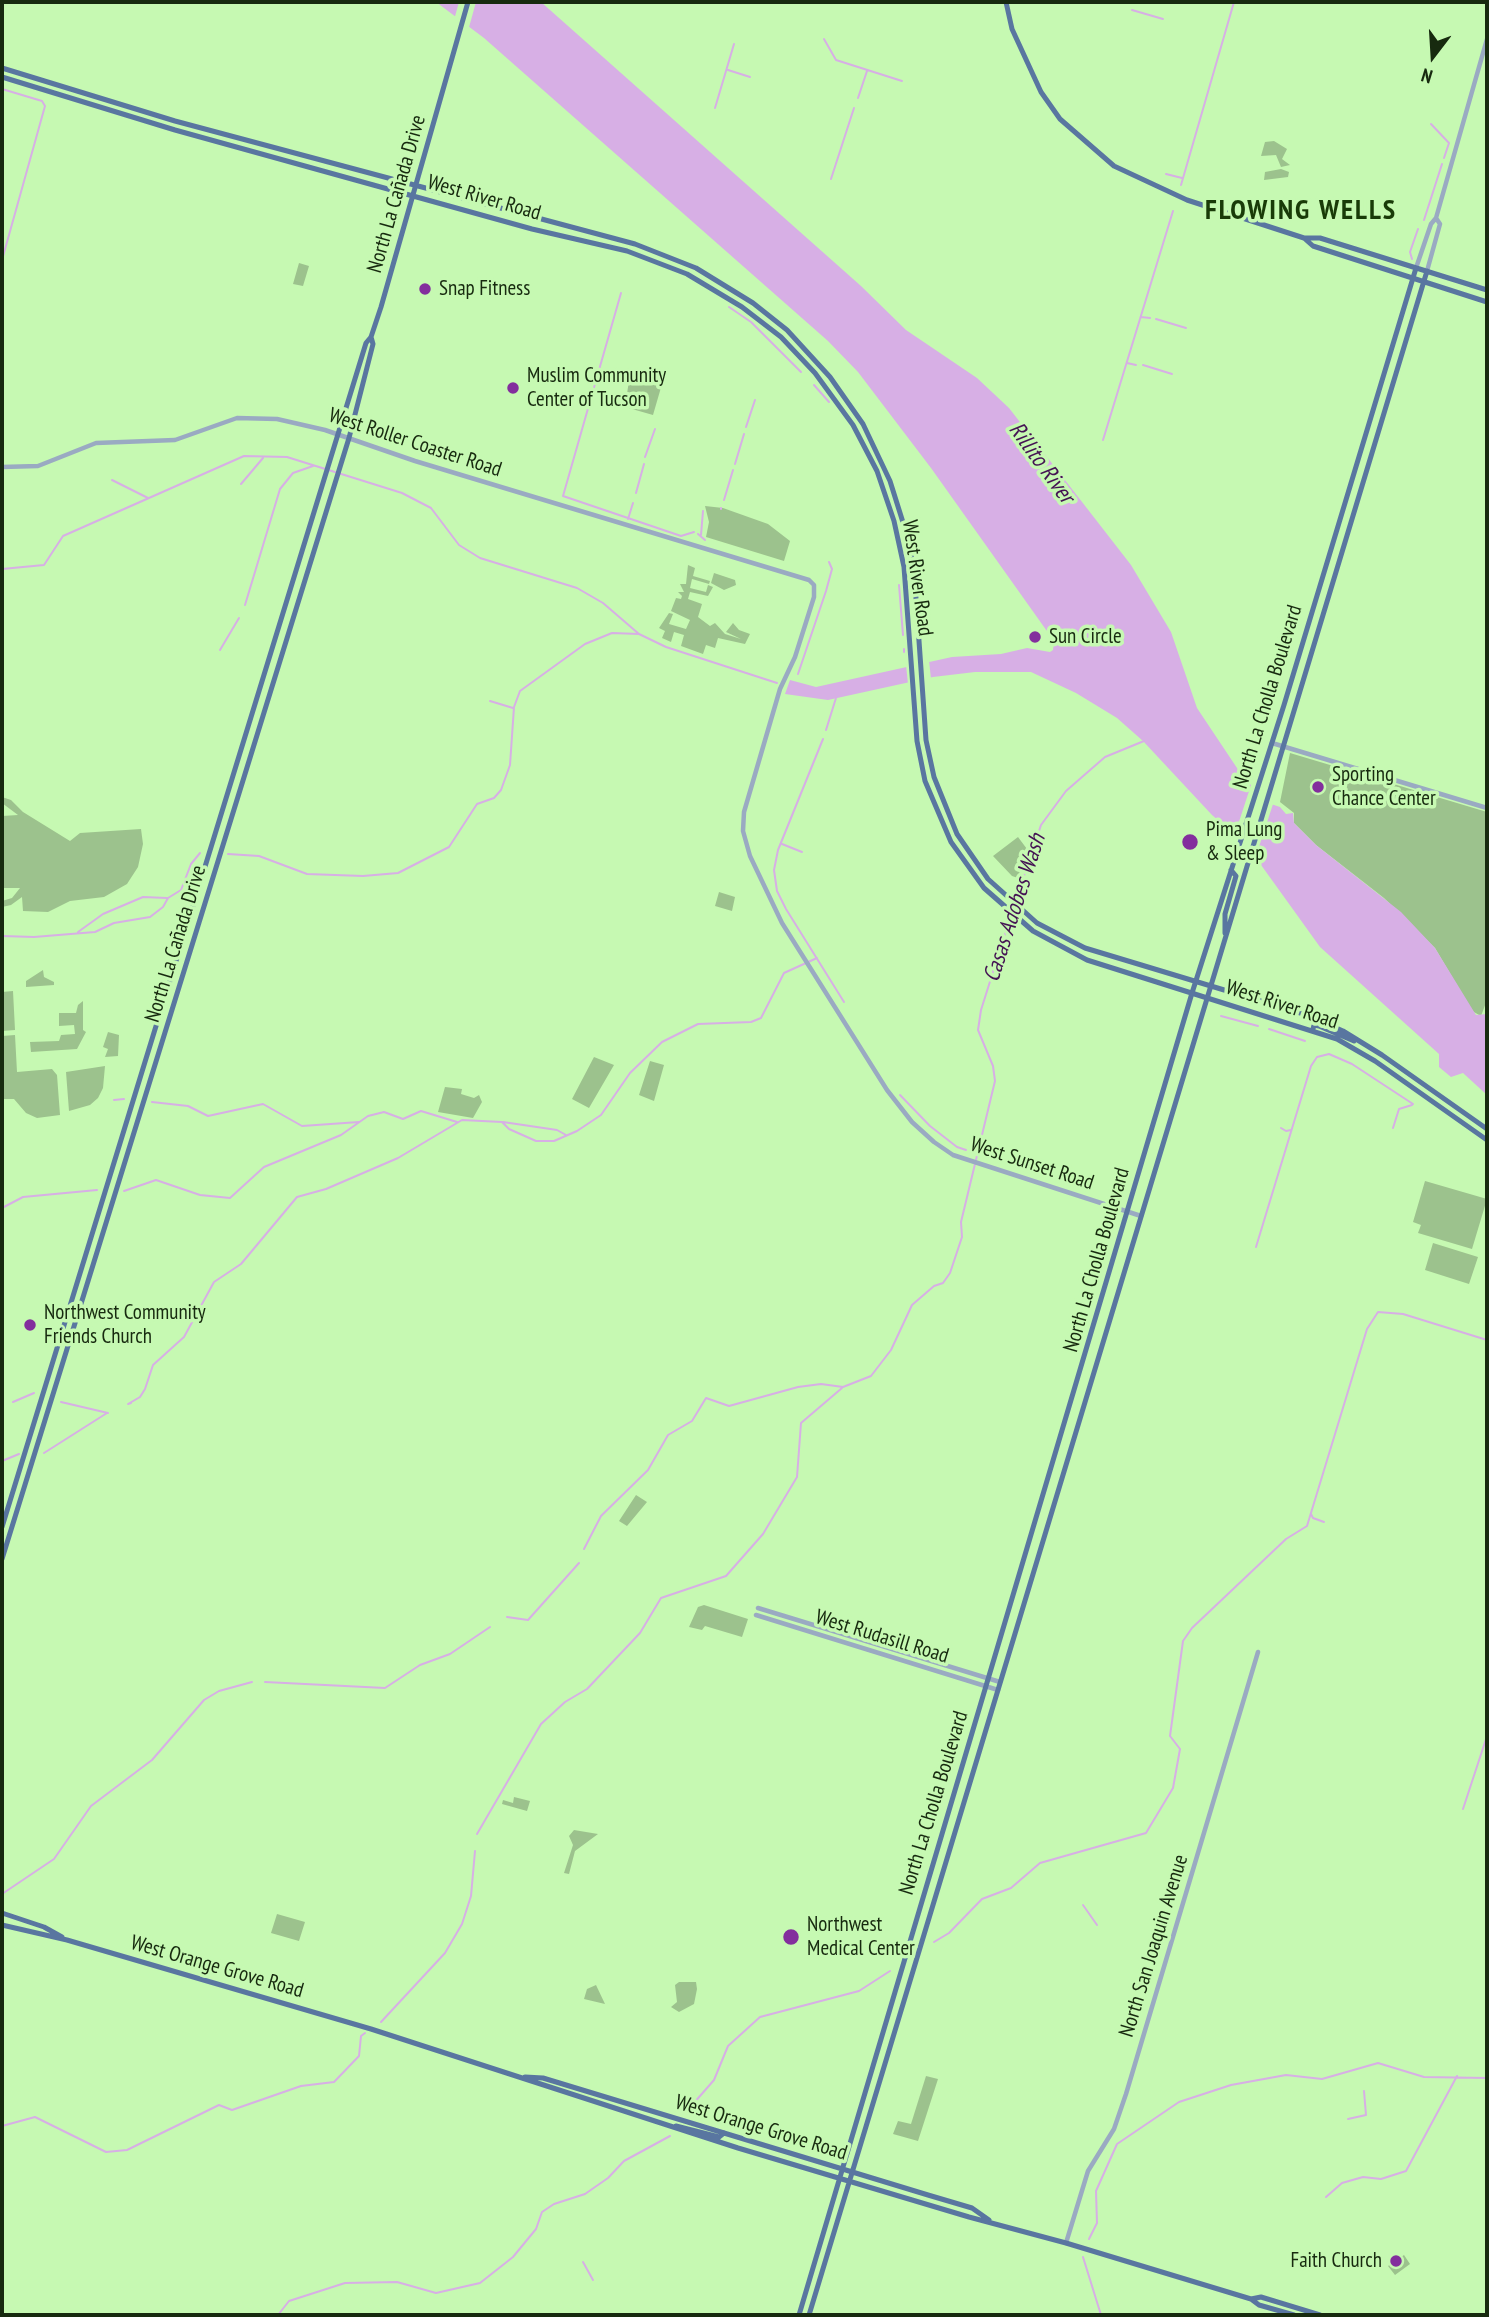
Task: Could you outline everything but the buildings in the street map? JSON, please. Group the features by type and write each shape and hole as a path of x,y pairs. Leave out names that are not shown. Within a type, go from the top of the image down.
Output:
{"main road":[{"name":"North La Cañada Drive","path":"2,1527 340,435 366,343 371,337 468,2"},
{"path":"1006,2 1012,29 1041,92 1060,119 1114,166 1166,192 1304,238 1320,238 1487,290"},
{"name":"West River Road","path":"2,68 108,102 645,247 705,273 765,312 822,367 868,432 899,505 914,570 926,740 941,800 975,862 1012,903 1046,928 1085,948 1307,1015 1361,1042 1487,1129"},
{"name":"West River Road","path":"2,78 114,113 653,260 715,289 765,323 815,373 858,434 888,499 905,571 918,741 925,781 938,816 967,867 1017,919 1058,946 1087,960 1313,1029 1375,1061 1487,1140"},
{"path":"1304,238 1313,246 1487,302"},
{"name":"North La Cholla Boulevard","path":"799,2315 1192,993 1272,743 1416,268"},
{"name":"North La Cholla Boulevard","path":"809,2315 1426,271"},
{"name":"North La Cañada Drive","path":"2,1559 349,438 368,368 373,344 371,337"},
{"path":"905,571 914,570"},
{"path":"1226,937 1225,914 1236,876 1231,870"},
{"path":"1313,1029 1314,1025 1319,1026 1361,1042"},
{"name":"West Orange Grove Road","path":"2,1913 44,1927 67,1940"},
{"name":"West Orange Grove Road","path":"2,1925 67,1940 372,2029 670,2127 849,2182 1066,2243 1251,2299 1259,2305 1294,2315"},
{"name":"West Orange Grove Road","path":"518,2076 543,2078 972,2208 991,2221"},
{"path":"670,2127 690,2128 719,2137 724,2133"},
{"name":"West Orange Grove Road","path":"1251,2299 1261,2297 1320,2315"}],"street":[{"name":"North La Cholla Boulevard","path":"1416,268 1431,224 1436,218 1487,40"},
{"name":"North La Cholla Boulevard","path":"1426,271 1440,225 1436,218"},
{"name":"West Roller Coaster Road","path":"2,467 38,466 96,443 175,440 228,420 246,417 277,419 340,435 424,464 804,577 814,585 814,597 780,690 750,786 743,831 759,879 782,923 887,1090 912,1122 953,1155"},
{"path":"1272,743 1487,808"},
{"name":"West Sunset Road","path":"953,1155 1141,1216"},
{"name":"West Rudasill Road","path":"758,1608 1000,1682"},
{"name":"West Rudasill Road","path":"756,1615 998,1690"},
{"name":"North San Joaquin Avenue","path":"1066,2243 1088,2171 1114,2129 1126,2094 1258,1652"}],"green space":[{"path":"1274,141 1287,149 1282,159 1290,165 1281,167 1276,155 1261,156 1265,142"},
{"path":"1281,169 1289,172 1288,177 1264,180 1265,172"},
{"path":"299,263 309,266 303,286 293,284"},
{"path":"630,374 662,384 653,415 625,407"},
{"path":"705,506 723,508 768,524 790,541 784,561 706,537 709,522"},
{"path":"688,565 695,568 693,576 710,581 709,584 692,579 690,588 706,592 708,585 713,587 708,596 690,592 688,599 702,604 698,617 710,626 715,623 725,634 741,639 726,632 733,623 739,630 750,634 745,644 718,638 715,648 706,645 703,654 681,646 684,635 674,632 671,642 662,638 665,631 659,628 669,613 673,614 669,624 686,629 690,620 671,611 676,598 681,599 682,596 678,592 684,592 680,584 686,584"},
{"path":"714,573 735,580 736,585 724,590 711,583"},
{"path":"1290,753 1487,812 1487,1000 1481,1016 1472,1011 1435,948 1384,898 1316,845 1294,823 1294,813 1280,802"},
{"path":"2,797 11,800 23,812 70,841 80,833 141,829 143,844 138,867 127,884 104,897 70,901 48,912 23,911 22,897 11,905 2,907 2,901 12,898 20,888 2,888 2,816 18,815 2,803"},
{"path":"1018,837 1027,849 1018,878 1012,876 993,856"},
{"path":"719,892 735,897 732,911 715,906"},
{"path":"43,970 44,977 54,982 54,985 26,987 26,981"},
{"path":"13,991 15,1030 2,1031 2,992"},
{"path":"83,1001 83,1030 86,1032 77,1049 31,1052 30,1042 59,1041 61,1035 75,1034 74,1025 59,1026 59,1013 76,1013 78,1005"},
{"path":"108,1032 119,1035 118,1056 105,1057 108,1049 103,1047"},
{"path":"15,1035 17,1072 52,1069 57,1075 60,1115 37,1118 26,1113 14,1099 2,1099 2,1036"},
{"path":"594,1057 614,1065 589,1108 572,1099"},
{"path":"650,1061 664,1065 654,1101 639,1095"},
{"path":"105,1066 103,1088 98,1098 90,1105 69,1111 66,1072"},
{"path":"445,1087 462,1089 461,1094 474,1098 479,1095 482,1102 473,1118 438,1112"},
{"path":"1425,1181 1487,1199 1472,1249 1418,1233 1421,1225 1413,1222"},
{"path":"1433,1243 1478,1257 1469,1284 1425,1270"},
{"path":"636,1495 647,1502 627,1526 619,1521"},
{"path":"704,1605 748,1619 742,1637 705,1626 702,1630 689,1627 698,1607"},
{"path":"514,1797 530,1801 527,1811 502,1804 503,1800 513,1803"},
{"path":"574,1830 598,1834 575,1851 569,1874 564,1873 573,1845 569,1836"},
{"path":"277,1914 305,1922 299,1941 271,1933"},
{"path":"679,1982 696,1982 697,1989 694,2004 679,2012 671,2007 677,2002 675,1985"},
{"path":"596,1985 605,2004 584,1999 587,1989"},
{"path":"926,2076 938,2079 918,2141 893,2134 898,2121 911,2124"},
{"path":"1404,2255 1410,2264 1395,2275 1388,2266"}],"water":[{"name":"Rillito River","path":"436,2 541,2 861,286 906,330 977,378 1009,408 1131,565 1171,632 1197,708 1243,777 1271,804 1280,807 1286,814 1293,813 1294,823 1316,845 1401,912 1435,948 1476,1015 1487,1014 1487,1095 1463,1073 1451,1077 1439,1067 1439,1054 1320,947 1246,844 1212,815 1143,741 1117,718 1076,693 1031,672 975,672 933,677 828,700 785,694 790,680 816,687 952,657 1001,654 1027,648 1050,652 1053,650 1054,641 931,468 858,372 828,341 484,38"}],"pier":[{"path":"459,2 476,2 468,31 454,20"},
{"path":"929,660 931,679 908,684 906,665"},
{"path":"1252,782 1274,801 1254,862 1234,837"}],"waterway":[{"path":"1181,185 1234,2"},
{"path":"1132,10 1163,19"},
{"path":"824,39 836,60 902,81"},
{"path":"715,108 734,44"},
{"path":"728,70 750,77"},
{"path":"858,98 867,71"},
{"path":"2,89 42,101 45,106 2,260"},
{"path":"831,179 854,108"},
{"path":"1431,124 1449,143 1444,158"},
{"path":"1424,220 1442,164"},
{"path":"1166,174 1182,178"},
{"path":"1103,440 1173,211"},
{"path":"1412,259 1410,252 1418,229"},
{"path":"621,293 563,496 681,536 694,532"},
{"path":"729,307 751,322 801,372"},
{"path":"1141,317 1150,318"},
{"path":"1156,319 1186,328"},
{"path":"1127,363 1136,365"},
{"path":"1143,365 1172,374"},
{"path":"814,385 829,402"},
{"path":"746,427 755,400"},
{"path":"645,457 655,429"},
{"path":"735,464 744,434"},
{"path":"2,569 44,565 63,536 244,456 287,457 402,493 431,508 459,545 480,558 577,588 603,603 639,634"},
{"path":"241,484 263,458"},
{"path":"636,493 644,464"},
{"path":"245,605 280,489 293,473 313,466"},
{"path":"724,500 733,470"},
{"path":"112,480 148,498"},
{"path":"628,519 633,503"},
{"path":"701,535 703,511"},
{"path":"698,534 705,540"},
{"path":"798,674 826,591 832,569 829,562"},
{"path":"899,585 903,635"},
{"path":"220,650 239,618"},
{"path":"228,854 259,856 307,874 363,876 398,873 449,847 477,804 494,798 501,790 510,765 514,707 520,691 585,644 612,633 639,634 666,647 777,683"},
{"path":"826,730 836,698"},
{"path":"490,701 513,708"},
{"path":"823,739 778,850 774,870 777,891 786,909 844,1002"},
{"name":"Casas Adobes Wash","path":"1016,900 1041,825 1066,791 1105,757 1144,741"},
{"path":"782,844 802,852"},
{"path":"2,936 34,937 95,932 114,923 150,917 163,907 168,898 181,890 191,864 200,853"},
{"path":"78,932 103,914 143,897 167,898"},
{"path":"584,1549 601,1516 648,1470 668,1435 692,1421 706,1398 729,1406 798,1387 821,1384 843,1387 871,1376 891,1350 912,1305 934,1286 943,1283 950,1273 962,1237 961,1222 995,1081 993,1066 978,1030 981,1010 1011,915"},
{"path":"131,1403 128,1404 140,1397 145,1389 153,1365 184,1337 214,1282 241,1264 297,1197 326,1189 398,1158 462,1120 502,1122 509,1129 536,1141 554,1141 577,1131 601,1115 630,1073 662,1042 698,1024 751,1022 761,1018 784,973 817,958"},
{"path":"1221,1016 1258,1026"},
{"path":"1269,1029 1305,1041"},
{"path":"1256,1247 1311,1066 1317,1057 1329,1054 1352,1064 1413,1104"},
{"path":"900,1095 930,1126 957,1147 966,1150"},
{"path":"114,1100 124,1099"},
{"path":"152,1102 188,1106 208,1116 263,1104 302,1126 359,1122"},
{"path":"1393,1128 1399,1109 1412,1105"},
{"path":"124,1191 156,1180 200,1195 230,1198 264,1167 341,1135 368,1116 384,1112 403,1119 421,1111 457,1122"},
{"path":"503,1122 557,1130 566,1135"},
{"path":"1281,1128 1291,1130"},
{"path":"2,1208 23,1197 97,1190"},
{"path":"934,1942 949,1933 982,1899 1011,1888 1040,1863 1146,1833 1173,1788 1180,1749 1170,1736 1183,1641 1192,1628 1286,1539 1307,1526 1367,1329 1378,1312 1403,1314 1487,1340"},
{"path":"477,1834 541,1724 565,1702 587,1689 640,1633 661,1598 726,1576 763,1534 797,1477 801,1423 842,1388"},
{"path":"13,1402 34,1393"},
{"path":"61,1402 108,1413"},
{"path":"44,1453 107,1413"},
{"path":"2,1461 19,1454"},
{"path":"1311,1514 1313,1518 1324,1522"},
{"path":"507,1617 528,1620 579,1563"},
{"path":"265,1682 385,1688 420,1665 450,1654 490,1627"},
{"path":"2,1894 54,1859 91,1806 152,1760 204,1700 219,1691 252,1682"},
{"path":"1463,1809 1487,1736"},
{"path":"381,2022 445,1953 462,1924 471,1896 475,1851"},
{"path":"1083,1905 1097,1925"},
{"path":"686,2112 714,2080 728,2046 760,2017 859,1991 890,1971"},
{"path":"2,2126 35,2117 106,2152 127,2150 219,2105 232,2110 301,2086 334,2082 359,2056 361,2036 365,2033"},
{"path":"1089,2239 1097,2223 1096,2191 1117,2144 1179,2102 1231,2085 1286,2075 1322,2079 1378,2063 1424,2077 1487,2078"},
{"path":"1326,2197 1342,2183 1363,2177 1381,2179 1406,2171 1457,2076"},
{"path":"1348,2119 1366,2115 1364,2091"},
{"path":"278,2315 289,2301 345,2283 397,2282 436,2293 480,2283 513,2257 536,2229 542,2212 554,2204 585,2194 608,2178 624,2161 670,2136"},
{"path":"1083,2257 1101,2315"},
{"path":"583,2262 593,2280"}],"place":[{"name":"Snap Fitness","path":"425,289"},
{"name":"Muslim Community Center of Tucson","path":"513,388"},
{"name":"Sun Circle","path":"1035,637"},
{"name":"Sporting Chance Center","path":"1318,787"},
{"name":"Pima Lung & Sleep","path":"1190,842"},
{"name":"Northwest Community Friends Church","path":"30,1325"},
{"name":"Northwest Medical Center","path":"791,1937"},
{"name":"Faith Church","path":"1396,2261"}],"district":[{"name":"FLOWING WELLS","path":"1301,211"}]}
